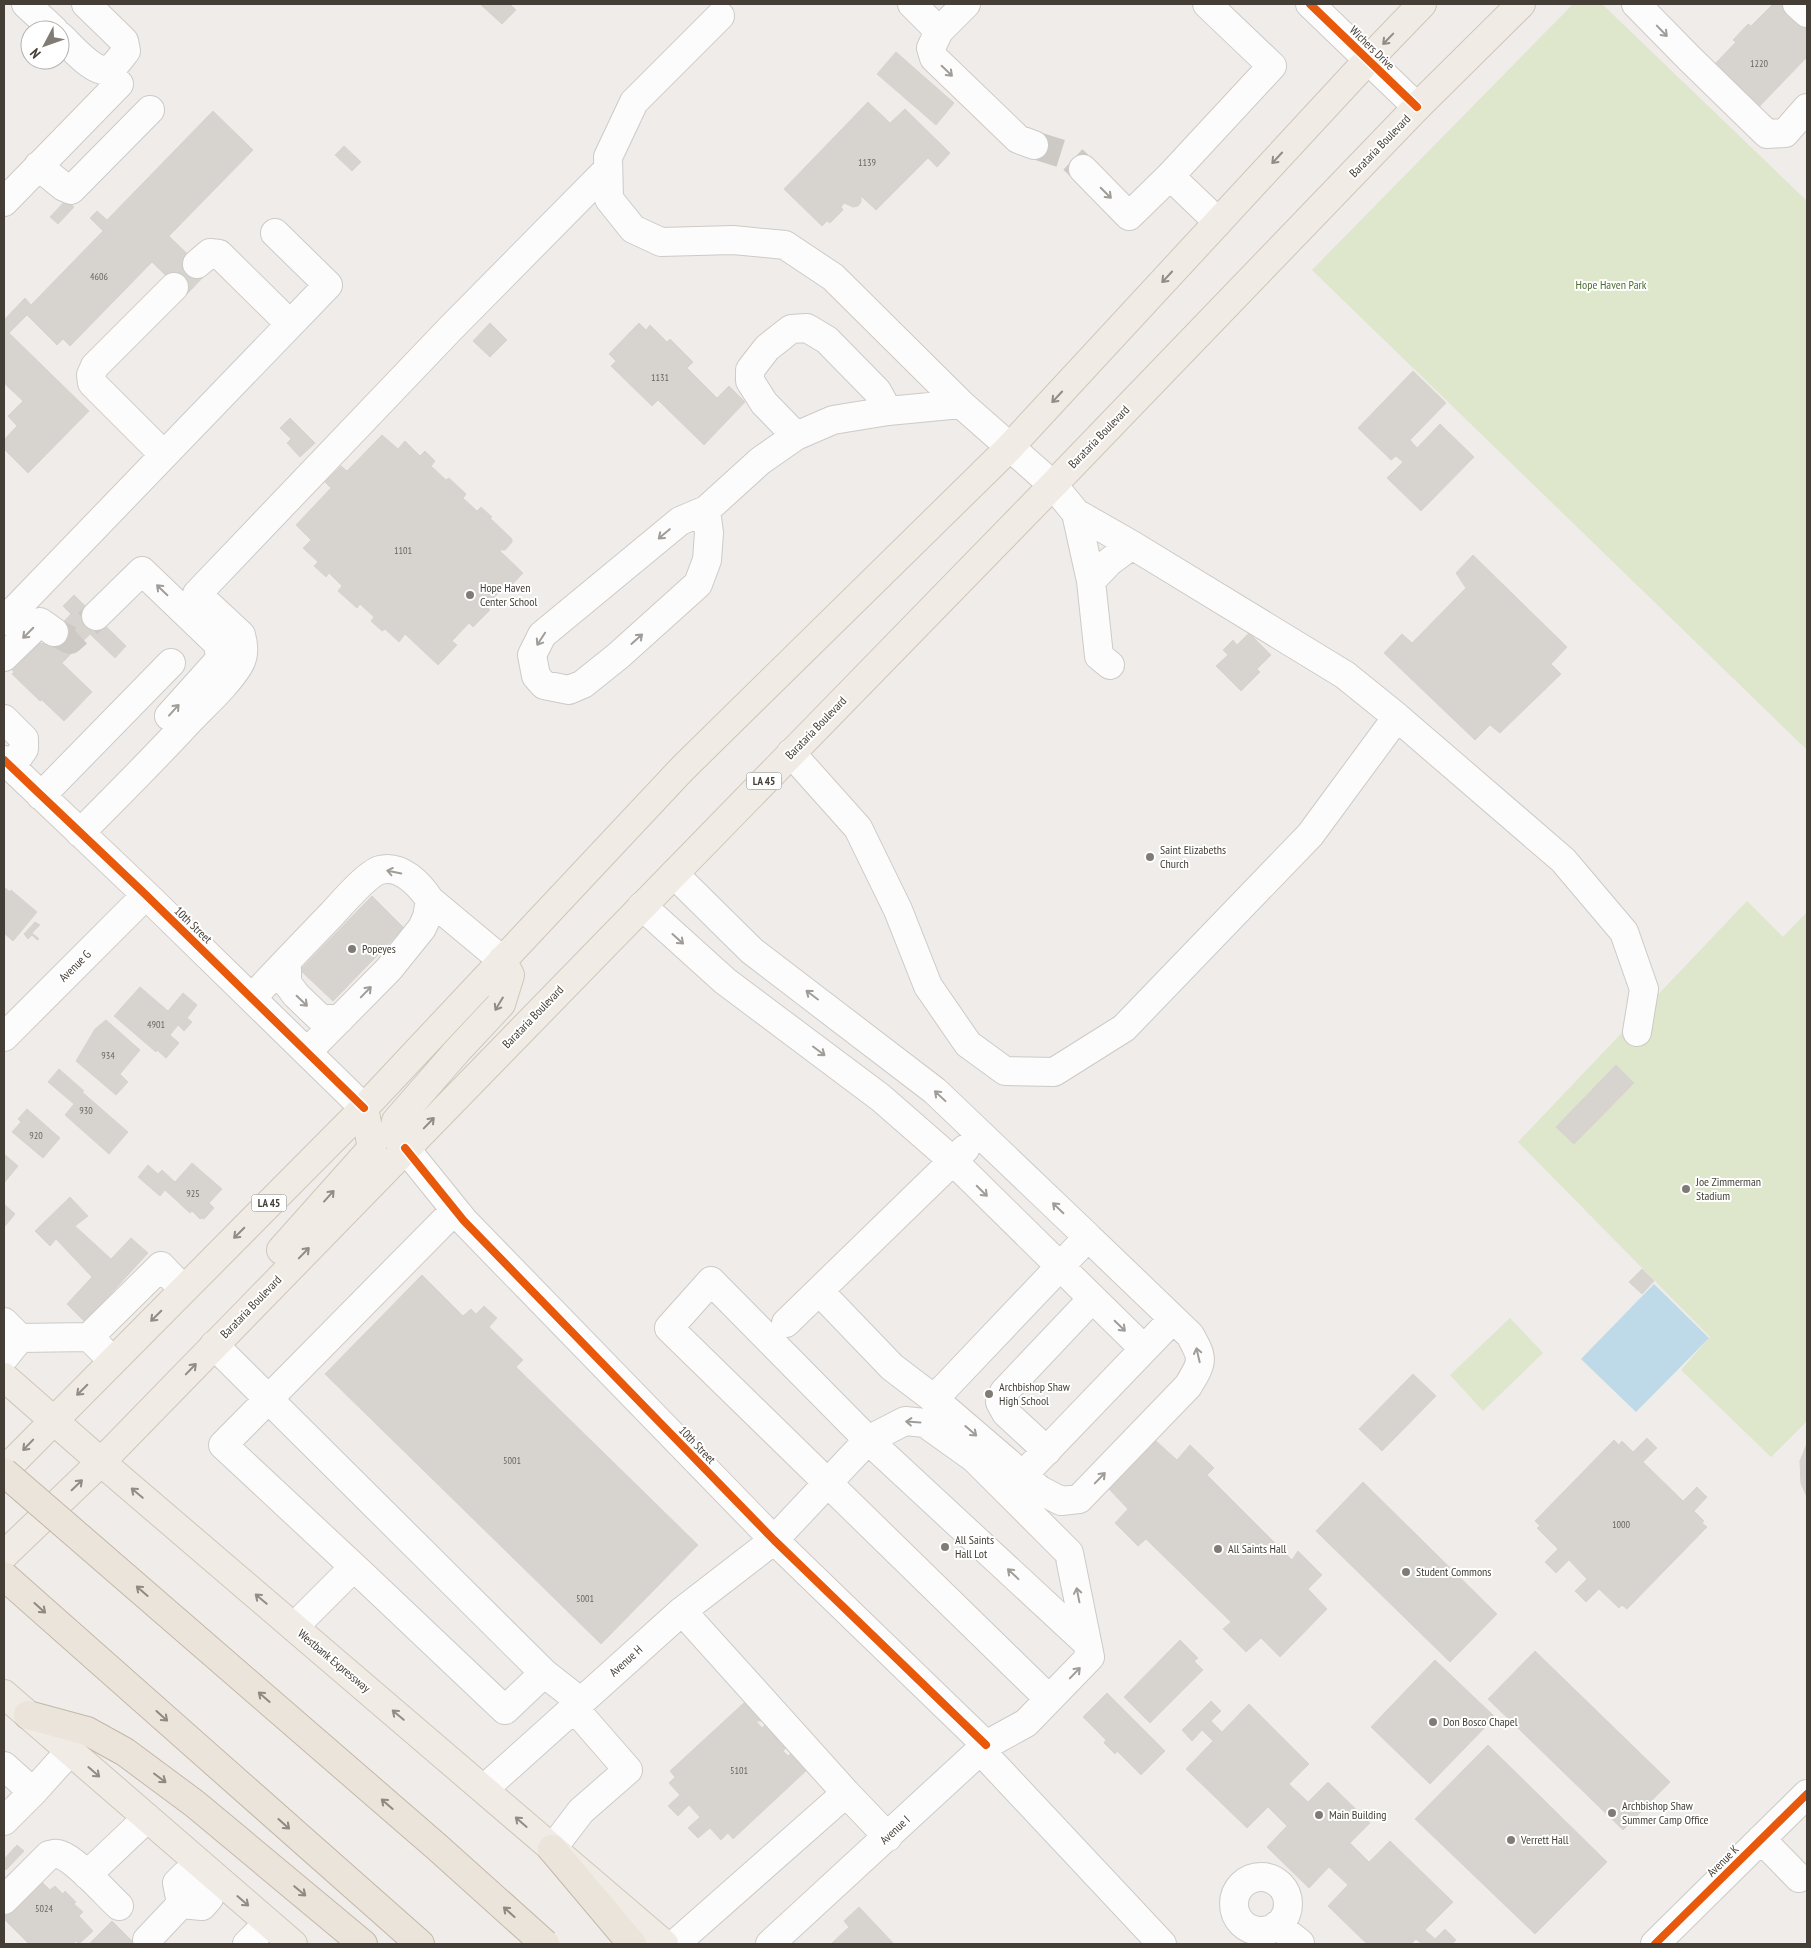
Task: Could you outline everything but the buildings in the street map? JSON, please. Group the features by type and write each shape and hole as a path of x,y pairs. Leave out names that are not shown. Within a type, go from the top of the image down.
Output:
{"highway":[{"path":"4,1472 437,1847 545,1944"},
{"path":"4,1576 420,1944"},
{"path":"28,1715 87,1731 125,1752 195,1804 364,1944"},
{"path":"552,1849 632,1944"}],"main road":[{"name":"LA 45","path":"4,1472 112,1360 364,1108 683,768 1010,448 1422,4"},
{"name":"Barataria Boulevard","path":"4,1555 101,1462 1521,4"},
{"path":"405,1148 396,1138 394,1130 396,1121 501,1004 510,975 502,960"},
{"path":"254,1304 256,1278 372,1148 364,1108"},
{"name":"Westbank Expressway","path":"4,1377 664,1944"},
{"path":"4,1694 147,1818 206,1875 293,1944"}],"street":[{"path":"26,4 43,20"},
{"path":"70,46 93,68 103,71 110,68 126,51 124,41 86,4"},
{"path":"912,4 939,30"},
{"path":"966,4 939,30 931,48 934,58 1018,139 1034,145"},
{"path":"1083,169 1129,216 1170,176 1272,66 1207,4"},
{"name":"Wichers Drive","path":"1310,4 1418,108"},
{"path":"1636,4 1688,58 1767,134 1785,133 1807,108"},
{"path":"1797,4 1807,13"},
{"path":"720,16 634,102 608,157 609,199 633,229 661,242 733,240 785,245 833,277 961,404 1053,485 1076,513 1345,675 1397,717 1563,860 1624,932 1644,988 1637,1032"},
{"path":"4,202 119,84"},
{"path":"38,166 64,187 71,190 150,110"},
{"path":"80,832 132,782 224,685 239,664 244,644 241,635 197,594 443,336 608,169"},
{"path":"1170,176 1218,222"},
{"path":"4,621 328,285 275,233"},
{"path":"197,264 210,253 220,254 290,324"},
{"path":"164,455 92,383 91,375 94,366 174,287"},
{"path":"796,436 764,403 750,381 750,370 767,348 791,329 808,328 826,340 877,391 888,411"},
{"path":"706,510 709,533 707,560 698,584 584,684 569,690 544,685 536,676 532,655 542,635 680,521 706,510 760,461 796,436 833,420 888,411 961,404"},
{"path":"1076,513 1091,581 1099,656 1110,665"},
{"path":"1091,581 1109,562 1132,545"},
{"path":"96,616 142,572 217,643 221,658 156,730 132,782"},
{"path":"4,657 40,622 54,632"},
{"path":"41,796 171,663"},
{"path":"791,753 858,828 898,910 928,986 968,1044 1005,1071 1054,1072 1124,1028 1310,835 1397,717"},
{"path":"4,719 24,739 24,749 7,764"},
{"name":"10th Street","path":"7,764 146,895 364,1108"},
{"path":"252,998 358,886 380,870 396,870 410,878 423,890 430,900 502,960"},
{"path":"674,874 752,950 935,1091 1190,1335 1200,1352 1200,1365 1188,1386 1079,1499 1061,1501 1040,1490 934,1399 892,1367 819,1292"},
{"name":"Avenue G","path":"4,1037 146,895"},
{"path":"308,1052 389,969 422,928 427,917 430,900"},
{"path":"642,906 725,981 881,1098 952,1160 1144,1349"},
{"path":"287,961 287,983 296,995 321,1019 340,1019"},
{"path":"786,1323 952,1160 981,1135"},
{"name":"10th Street","path":"405,1148 455,1210 774,1540 983,1748 1162,1944"},
{"path":"455,1210 223,1445 505,1710 544,1673"},
{"path":"934,1399 1088,1237"},
{"path":"9,1340 89,1337 161,1266 183,1290"},
{"path":"1049,1698 827,1484 669,1328 711,1281 868,1440 1087,1643"},
{"path":"1047,1451 1006,1413 1000,1402 1004,1392 1092,1299"},
{"path":"1023,1475 1173,1319"},
{"path":"89,1337 112,1360"},
{"path":"214,1345 578,1705 628,1770 581,1811 552,1849"},
{"name":"Avenue H","path":"484,1789 682,1611 774,1540 868,1440 905,1421 925,1422 974,1458 1070,1553 1087,1643"},
{"path":"294,1627 354,1567"},
{"path":"682,1611 888,1837"},
{"name":"Avenue I","path":"770,1944 983,1748 1026,1723 1090,1657 1087,1643"},
{"path":"5,1817 33,1792 70,1751"},
{"path":"4,1766 33,1792"},
{"path":"675,1944 846,1792"},
{"name":"Avenue K","path":"1655,1944 1807,1794"},
{"path":"87,1875 147,1818"},
{"path":"1761,1839 1799,1878"},
{"path":"4,1900 49,1855 57,1853 63,1855 87,1875 118,1906"},
{"path":"147,1940 181,1904 177,1883 185,1875 206,1875"},
{"path":"1262,1877 1271,1879 1279,1884 1285,1892 1287,1910 1283,1919 1277,1925 1263,1931 1239,1935 1242,1923 1236,1915 1234,1906 1234,1897 1238,1888 1253,1878 1262,1877"},
{"path":"247,1944 268,1923"},
{"path":"1277,1925 1306,1944"}],"green space":[{"name":"Hope Haven Park","path":"1573,4 1602,4 1807,201 1807,750 1312,270"},
{"name":"Joe Zimmerman Stadium","path":"1747,901 1783,937 1807,912 1807,1421 1771,1457 1681,1370 1710,1337 1518,1142"},
{"path":"1510,1318 1543,1353 1483,1411 1450,1375"}],"water":[{"path":"1654,1284 1709,1338 1636,1412 1581,1359"}],"tunnel":[{"path":"1034,145 1069,156 1083,169"},
{"path":"54,632 70,640 96,616"}],"cycle path":[{"path":"1310,4 1417,107"},
{"path":"4,760 146,895 364,1108"},
{"path":"405,1148 464,1221 774,1540 986,1745"},
{"path":"1655,1944 1807,1794"}],"place":[{"name":"Hope Haven Center School","path":"470,595"},
{"name":"Saint Elizabeths Church","path":"1150,857"},
{"name":"Popeyes","path":"352,949"},
{"name":"Joe Zimmerman Stadium","path":"1686,1189"},
{"name":"Archbishop Shaw High School","path":"989,1394"},
{"name":"All Saints Hall Lot","path":"945,1547"},
{"name":"All Saints Hall","path":"1218,1549"},
{"name":"Student Commons","path":"1406,1572"},
{"name":"Don Bosco Chapel","path":"1433,1722"},
{"name":"Archbishop Shaw Summer Camp Office","path":"1612,1813"},
{"name":"Main Building","path":"1319,1815"},
{"name":"Verrett Hall","path":"1511,1840"}]}
